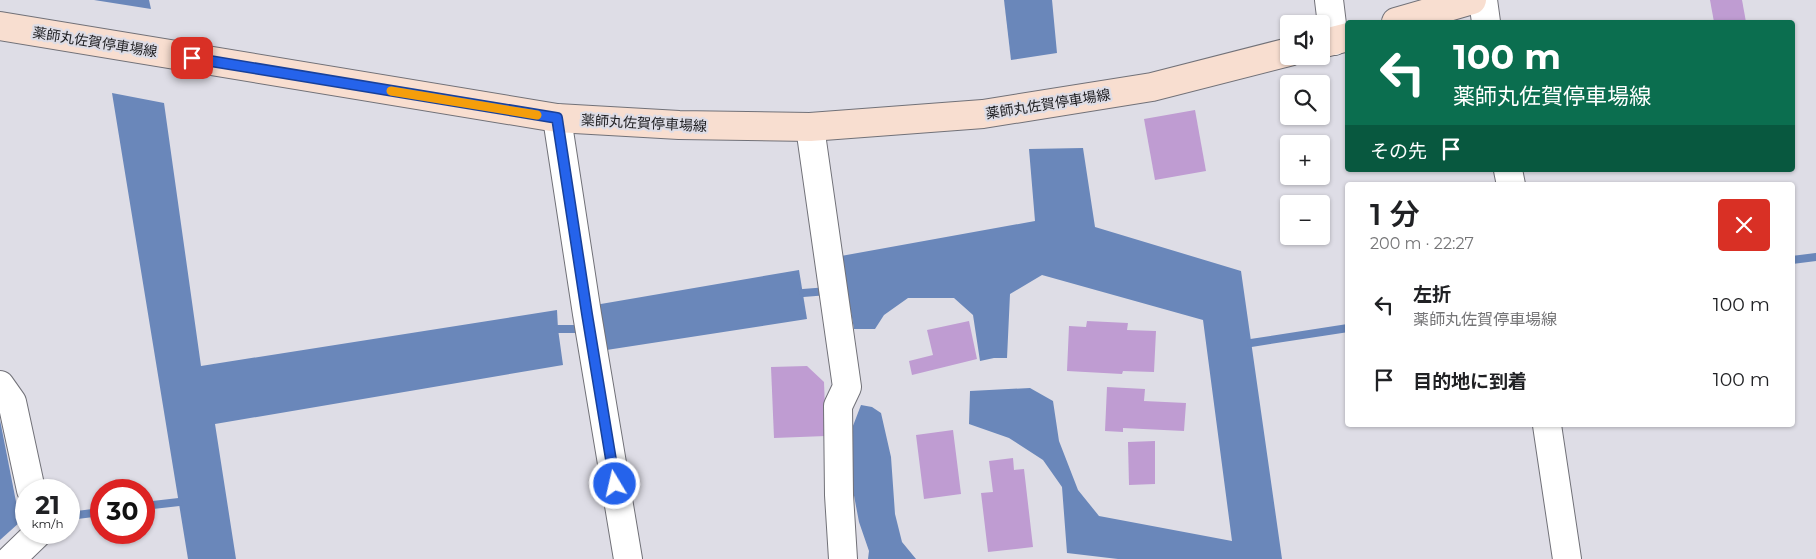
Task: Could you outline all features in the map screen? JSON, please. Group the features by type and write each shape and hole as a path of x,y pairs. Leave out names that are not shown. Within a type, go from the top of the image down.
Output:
{"main road":[{"path":"1403,20 1472,0"},
{"name":"薬師丸佐賀停車場線","path":"0,26 557,118 679,125 810,127 984,114 1152,88 1280,54"}],"street":[{"path":"1329,0 1334,41"},
{"path":"1483,0 1486,20"},
{"path":"557,118 587,314 628,559"},
{"path":"810,127 847,387 838,406 838,495 843,559"},
{"path":"0,386 12,402 29,479"},
{"path":"1547,427 1567,559"},
{"path":"11,559 27,544"}],"water":[{"path":"94,0 149,0 151,9"},
{"path":"1004,0 1052,0 1057,53 1011,60"},
{"path":"112,93 164,103 201,366 557,310 563,365 215,424 236,559 188,559"},
{"path":"1083,148 1095,227 1241,271 1282,559 1118,559 1067,553 1062,487 1043,460 1009,438 969,424 970,391 1030,388 1053,401 1059,441 1078,490 1099,516 1232,541 1203,320 1042,275 1010,294 1007,358 980,361 973,315 954,298 908,298 884,315 875,329 854,329 841,256 1035,221 1029,149"},
{"path":"799,270 807,319 600,351 595,305"},
{"path":"861,405 872,407 881,413 891,457 895,514 902,542 916,559 868,559 869,551 859,522 852,485 851,431"},
{"path":"0,420 15,496 15,526 0,540"}],"building":[{"path":"1710,0 1742,0 1746,20 1714,20"},
{"path":"1195,110 1206,171 1155,180 1144,119"},
{"path":"969,321 977,359 912,375 909,361 933,355 927,330"},
{"path":"1087,321 1128,323 1127,330 1156,331 1154,372 1123,371 1122,374 1067,371 1069,326 1086,327"},
{"path":"807,366 824,382 826,436 774,438 771,367"},
{"path":"1107,387 1145,389 1144,401 1186,403 1184,431 1123,428 1123,432 1105,431"},
{"path":"953,430 961,494 924,499 916,435"},
{"path":"1155,441 1155,484 1129,485 1128,442"},
{"path":"1013,458 1014,470 1024,469 1033,547 988,552 981,493 993,492 989,461"}],"waterway":[{"path":"1795,260 1816,257"},
{"path":"803,293 828,291"},
{"path":"1251,343 1345,328"},
{"path":"558,329 584,329"},
{"path":"155,505 179,502"},
{"path":"80,515 90,513"}],"slow traffic":[{"path":"391,91 537,115"}],"route":[{"path":"192,58 557,118 615,484"}]}
